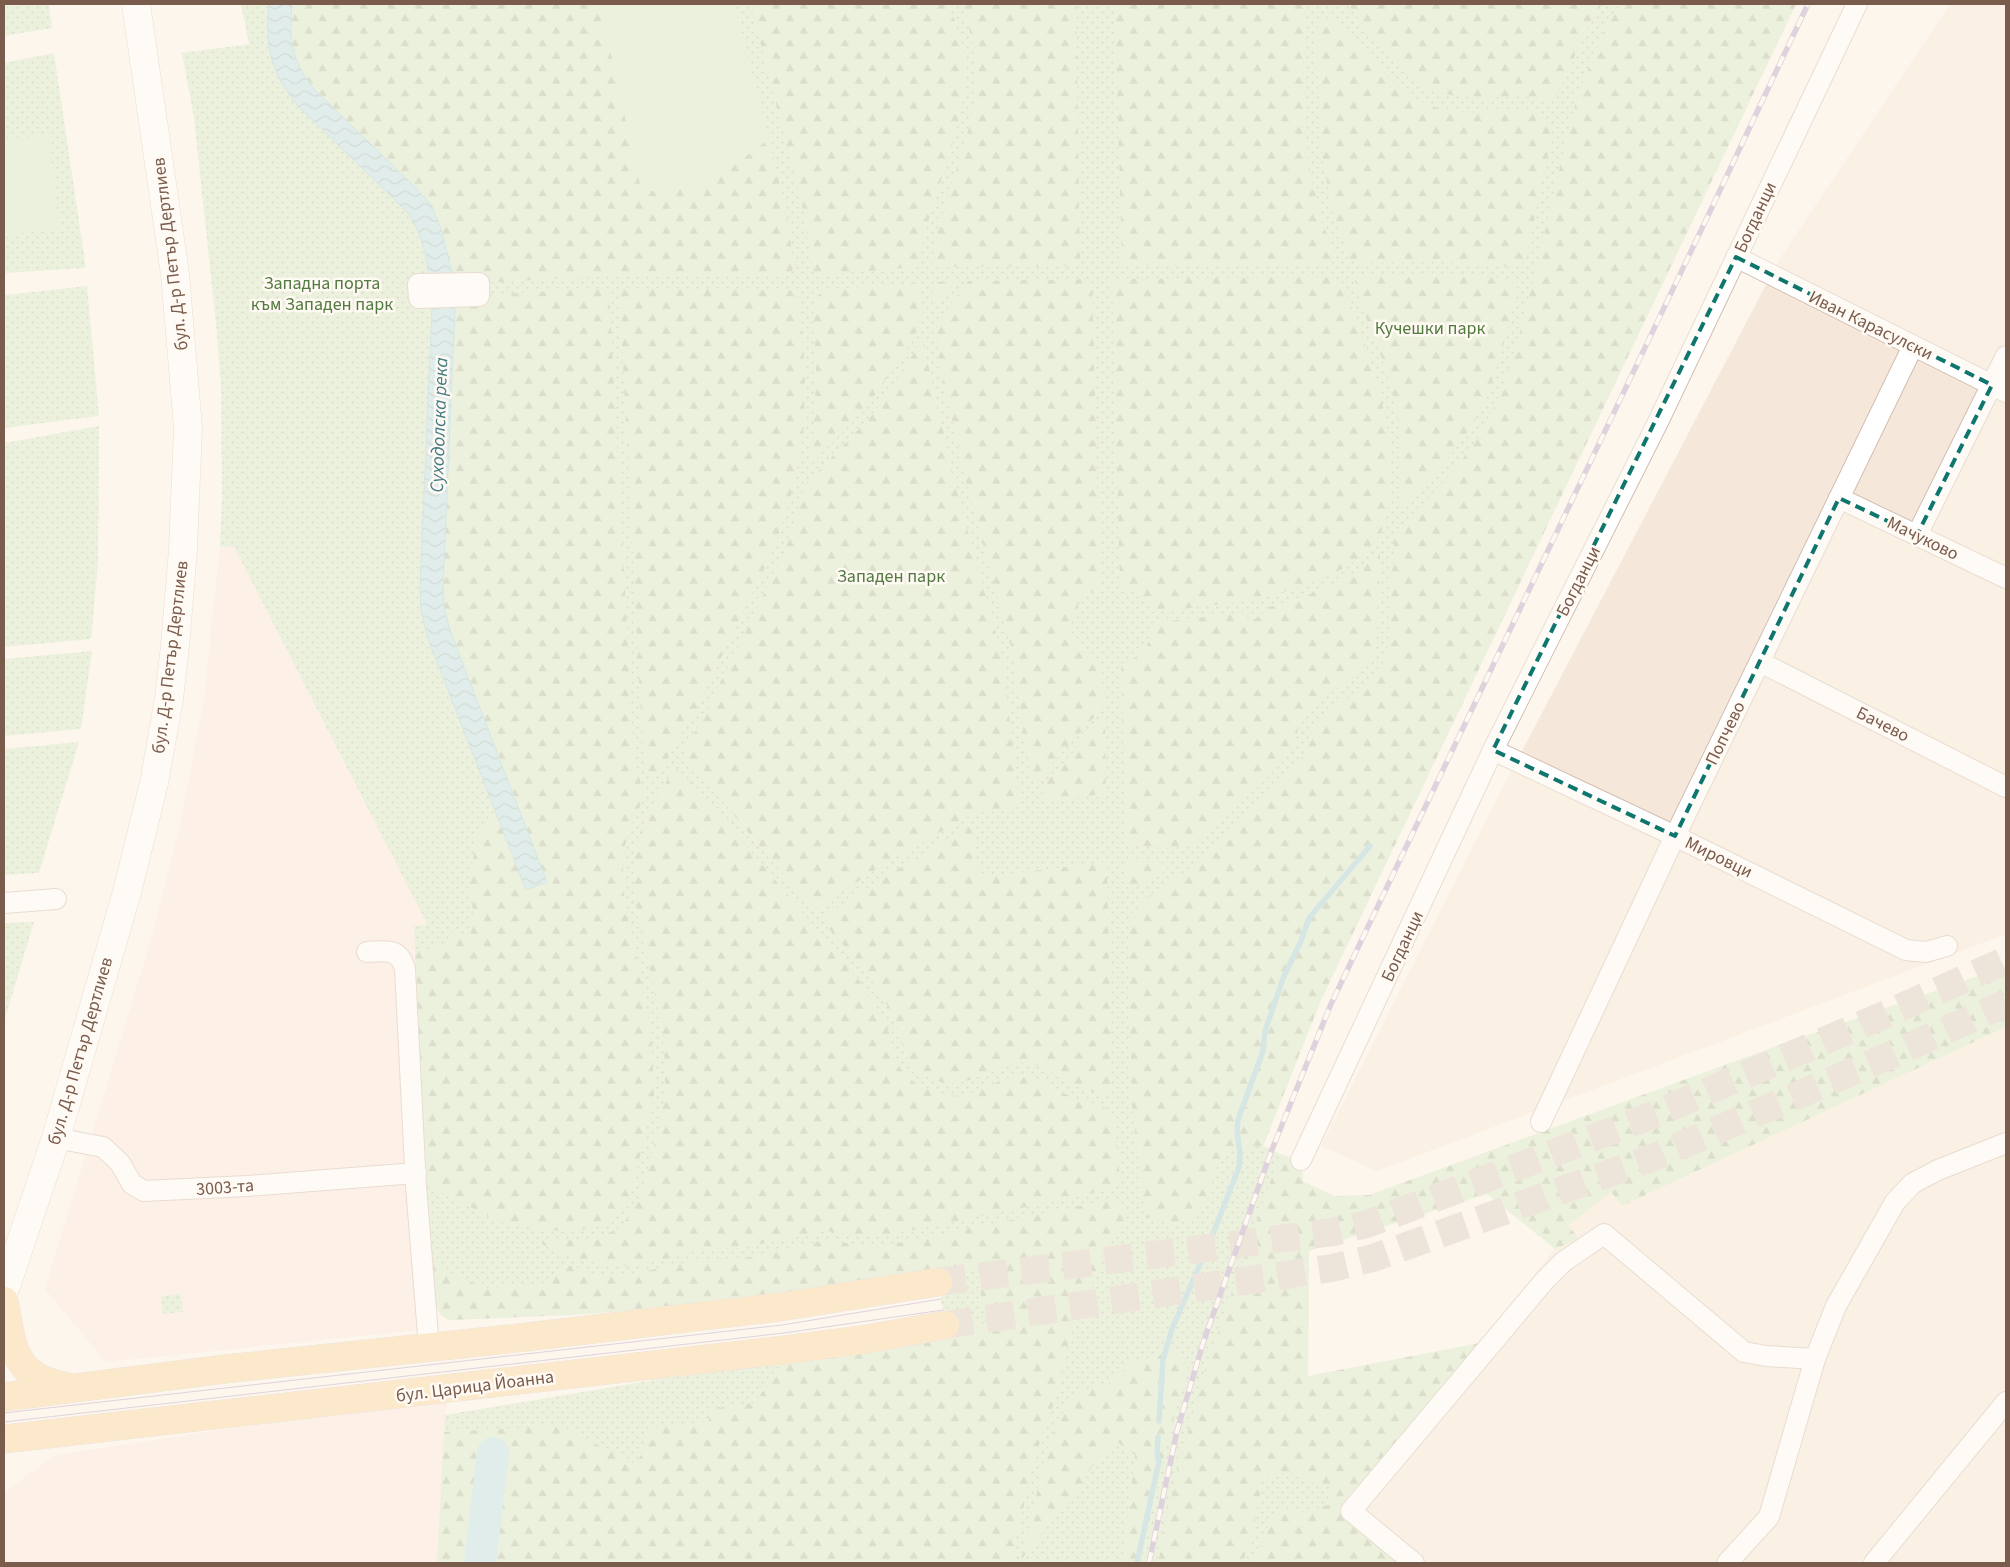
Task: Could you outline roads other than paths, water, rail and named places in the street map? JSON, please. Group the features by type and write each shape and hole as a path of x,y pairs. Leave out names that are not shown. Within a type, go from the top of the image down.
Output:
{"main road":[{"name":"бул. Д-р Петър Дертлиев","path":"4,1292 56,1138 127,892 154,783 169,700 183,560 188,428 177,293 136,4"},
{"path":"4,1397 780,1307 938,1282"},
{"path":"4,1301 13,1346 22,1365 31,1374 42,1380 73,1388"},
{"name":"бул. Царица Йоанна","path":"4,1439 784,1350 867,1339 945,1325"}],"street":[{"name":"Богданци","path":"1301,1160 1493,750 1658,422 1857,4"},
{"name":"Иван Карасулски","path":"1736,257 1999,388"},
{"name":"Попчево","path":"1541,1122 1675,836 1913,346"},
{"path":"1917,535 1999,388 2006,356"},
{"name":"Мачуково","path":"1839,498 2006,578"},
{"name":"Бачево","path":"1760,662 2006,787"},
{"name":"Мировци","path":"1493,750 1675,836 1906,950 1926,952 1947,946"},
{"path":"4,903 56,899"},
{"path":"367,952 386,950 393,952 399,956 405,969 416,1173 430,1347"},
{"name":"3003-та","path":"56,1138 103,1147 120,1163 132,1184 144,1191 237,1187 416,1173"},
{"path":"1727,1563 1769,1517 1815,1359 1836,1306 1895,1202 1913,1183 2006,1142"},
{"path":"1414,1563 1351,1511 1545,1280 1562,1262 1604,1234 1744,1352 1766,1356 1815,1359"},
{"path":"1874,1563 2006,1402"}],"water":[{"path":"269,4 292,4 291,29 293,49 306,78 314,89 415,187 432,206 441,229 452,272 455,309 443,587 444,607 450,630 547,882 526,890 428,639 421,611 420,586 432,308 429,274 421,240 409,215 298,106 281,81 275,70 269,46"}],"waterway":[{"path":"1159,1421 1163,1360 1172,1329 1211,1239 1239,1167 1238,1120 1263,1051 1265,1031 1284,976 1301,941 1309,918 1370,846"},
{"path":"1137,1563 1159,1461 1157,1454 1158,1437"},
{"name":"Суходолска река","path":"480,1563 493,1453"}],"tunnel":[{"path":"938,1282 1333,1232 1367,1224 1648,1117 2006,960"},
{"path":"945,1325 1332,1268 1373,1258 1657,1156 2006,1003"}],"tram line":[{"path":"4,1413 782,1325 941,1299"},
{"path":"4,1422 784,1333 943,1310"}],"railway":[{"path":"1149,1563 1177,1431 1203,1343 1271,1152 1331,1004 1808,4"}],"park label":[{"name":"Западна порта към Западен парк","path":"322,293"},
{"name":"Кучешки парк","path":"1430,328"},
{"name":"Западен парк","path":"891,576"}]}
